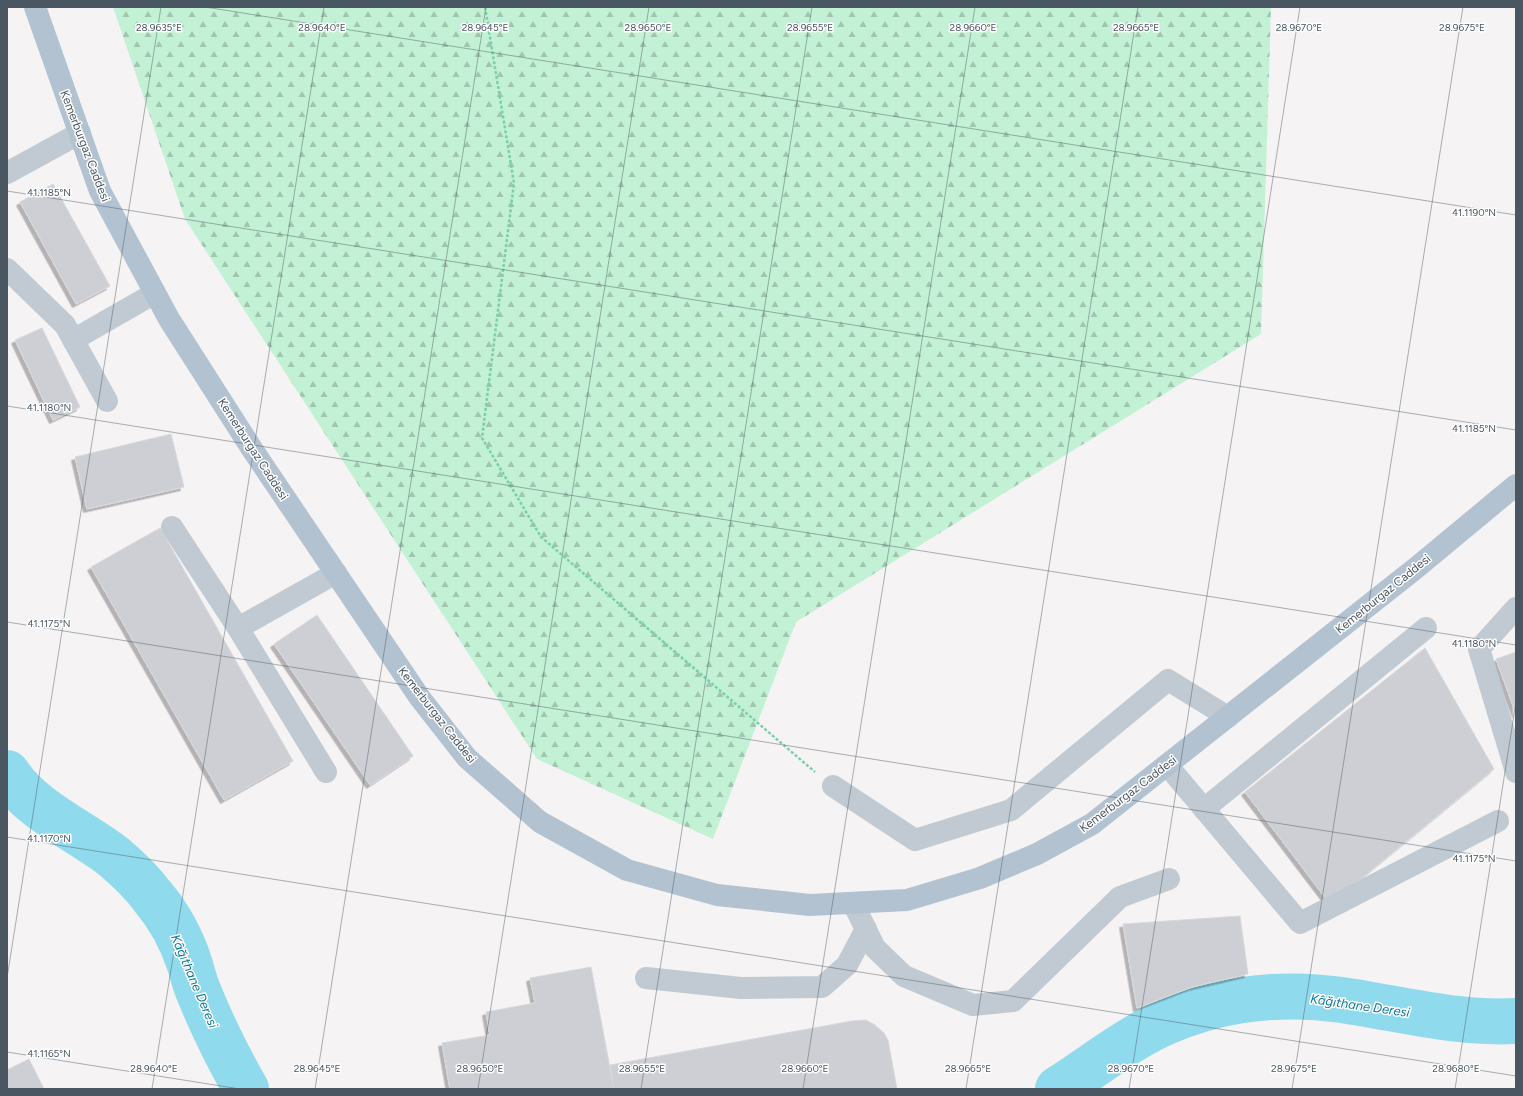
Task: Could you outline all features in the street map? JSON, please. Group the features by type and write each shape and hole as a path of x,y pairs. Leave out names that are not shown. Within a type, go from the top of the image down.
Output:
{"main road":[{"name":"Kemerburgaz Caddesi","path":"35,7 100,191 169,319 252,449 420,698 467,758 540,822 628,870 717,894 810,905 907,900 980,878 1037,854 1092,824 1416,568 1516,485"}],"street":[{"path":"7,173 80,133"},
{"path":"7,269 65,325 107,401"},
{"path":"73,340 155,293"},
{"path":"172,527 238,628 326,772"},
{"path":"238,628 336,573"},
{"path":"1516,608 1478,649 1516,772"},
{"path":"1204,809 1426,628"},
{"path":"832,786 915,840 1011,810 1168,680 1228,717"},
{"path":"1167,765 1300,923 1498,821"},
{"path":"853,903 875,948 904,976 973,1005 1014,1001 1120,897 1169,879"},
{"path":"646,978 741,988 822,987 847,965 866,929"}],"path":[{"path":"485,7 514,183 482,438 541,537 832,786"}],"green space":[{"path":"113,7 1271,7 1261,334 796,622 713,839 537,759 185,219"}],"building":[{"path":"53,184 110,286 76,304 20,202"},
{"path":"42,328 80,407 53,420 15,340"},
{"path":"171,434 184,487 87,509 75,457"},
{"path":"160,528 293,761 224,800 91,567"},
{"path":"317,615 413,756 370,785 274,644"},
{"path":"1425,648 1494,769 1330,904 1245,792"},
{"path":"1516,652 1516,714 1496,659"},
{"path":"1240,916 1248,974 1192,987 1137,1008 1123,924"},
{"path":"591,967 614,1089 450,1089 442,1043 490,1035 486,1012 535,1003 530,978"},
{"path":"866,1020 875,1025 884,1033 888,1040 897,1089 614,1089 610,1065 852,1021"},
{"path":"29,1059 44,1089 7,1089 7,1070"}],"waterway":[{"name":"Kâğıthane Deresi","path":"7,773 17,786 43,809 114,857 139,880 158,904 179,937 208,1014 246,1089"},
{"name":"Kâğıthane Deresi","path":"1058,1089 1118,1048 1155,1027 1177,1017 1200,1010 1247,1000 1270,997 1318,997 1450,1018 1516,1021"}]}
